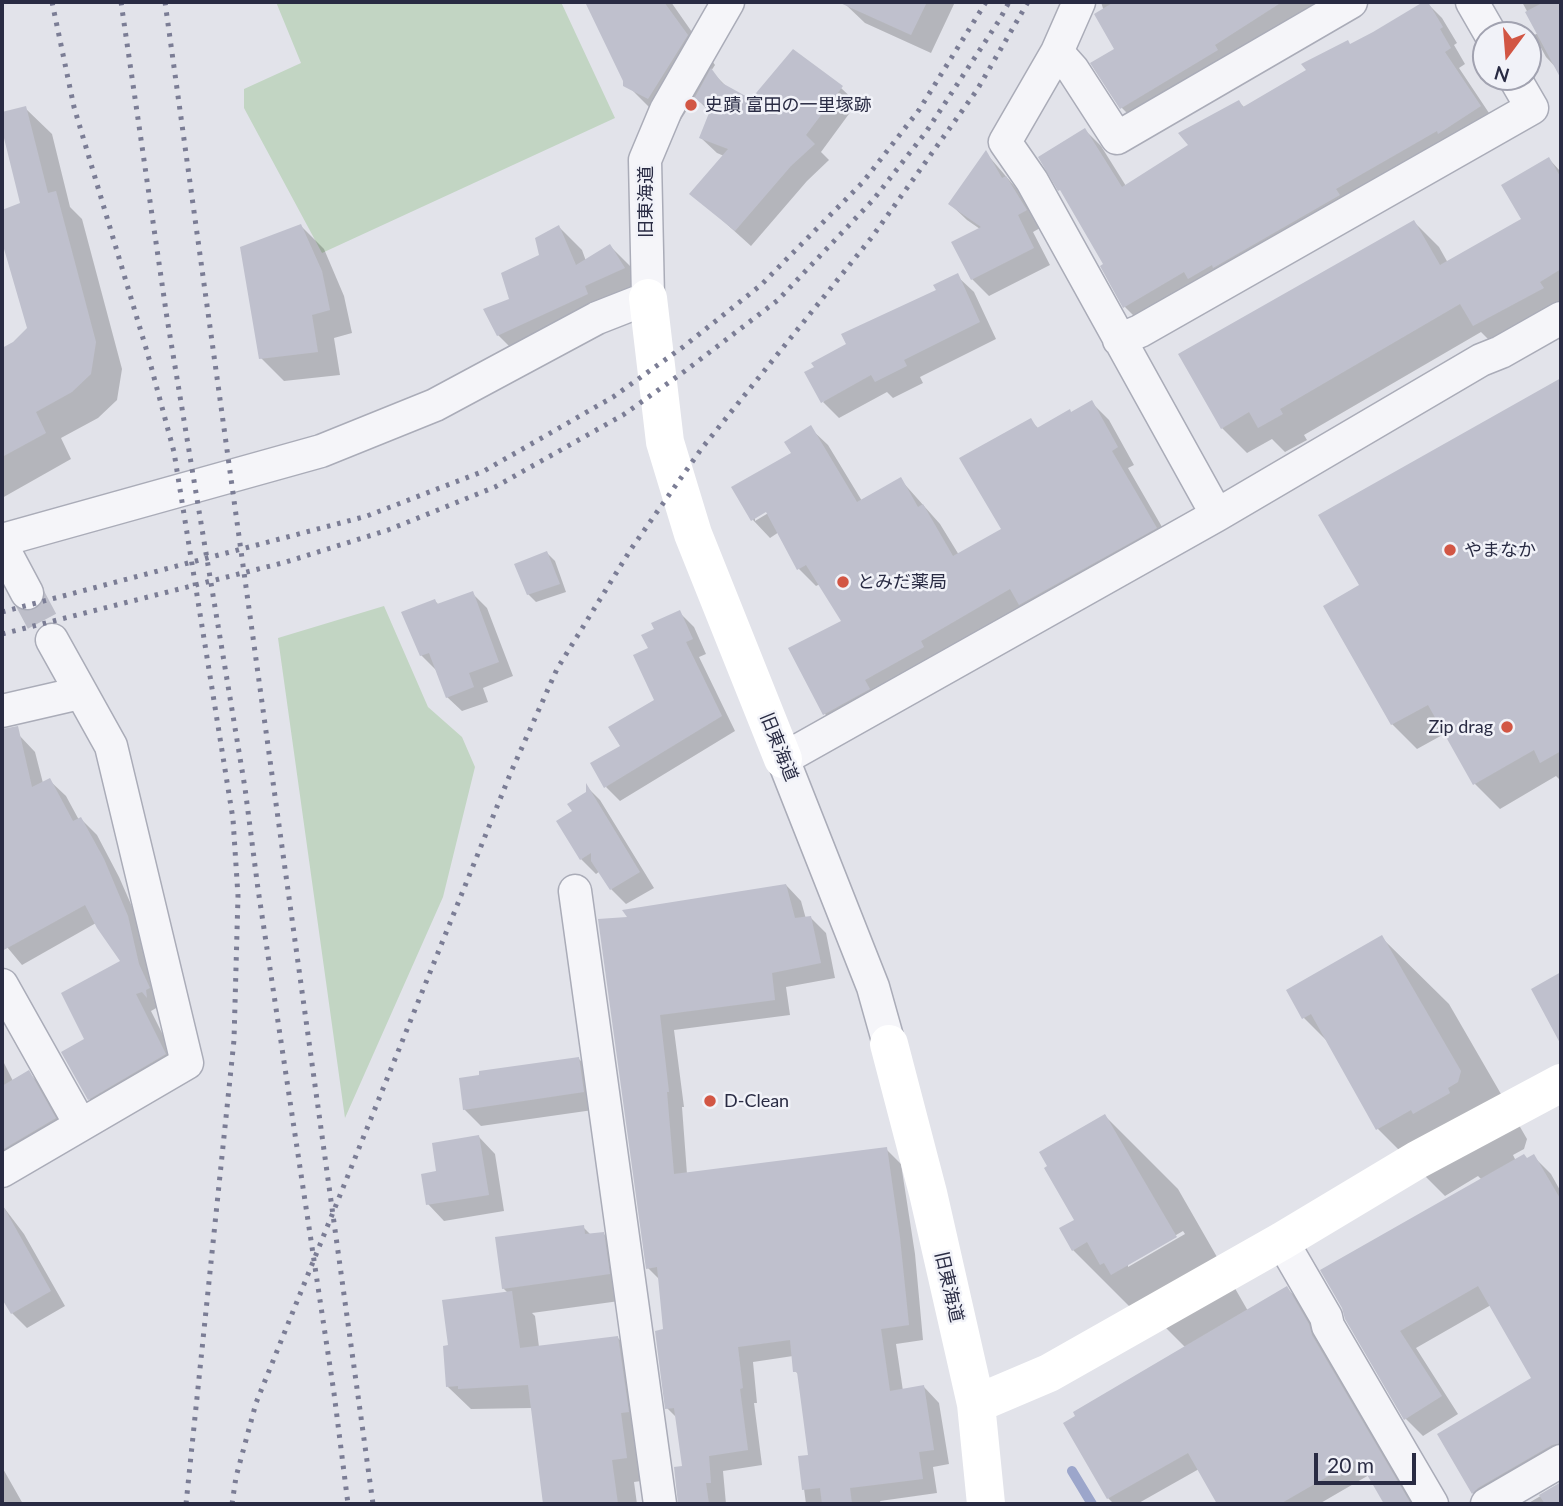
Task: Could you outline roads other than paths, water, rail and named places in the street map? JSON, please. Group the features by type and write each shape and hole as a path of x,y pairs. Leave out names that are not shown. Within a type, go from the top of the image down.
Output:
{"street":[{"name":"旧東海道","path":"728,2 666,110 645,160 648,298 665,442 693,534 873,987 928,1193 976,1404 986,1504"},
{"path":"1079,2 1056,52 1005,142 1032,181 1217,515"},
{"path":"1056,52 1073,70 1117,138 1351,2"},
{"path":"1472,2 1483,21"},
{"path":"1119,340 1140,331 1532,108 1522,91"},
{"path":"27,593 2,543 321,452 435,405 597,318 648,298"},
{"path":"783,759 1217,515 1481,359 1501,352 1561,318"},
{"path":"2,1171 187,1063 111,746 52,640"},
{"path":"2,711 80,693"},
{"path":"575,891 660,1504"},
{"path":"2,985 80,1124"},
{"path":"976,1404 1049,1373 1282,1241 1418,1160 1561,1083"},
{"path":"1282,1241 1326,1317 1328,1326 1432,1504"},
{"path":"1487,1504 1561,1461"}],"waterway":[{"path":"1072,1471 1092,1504"}],"tunnel":[{"path":"27,593 52,640"}],"railway":[{"path":"52,2 74,107 174,452 233,819 238,896 234,1040 186,1504"},
{"path":"121,2 167,318 245,788 348,1504"},
{"path":"165,2 373,1504"},
{"path":"2,612 367,516 484,471 613,397 683,347 761,285 863,182 919,110 986,2"},
{"path":"2,634 286,562 388,530 495,487 623,415 778,300 873,200 926,132 1009,2"},
{"path":"232,1504 236,1477 256,1403 511,772 557,669 631,549 702,448 872,237 977,90 1028,2"}],"place":[{"name":"史蹟 富田の一里塚跡","path":"691,105"},
{"name":"やまなか","path":"1450,550"},
{"name":"とみだ薬局","path":"843,582"},
{"name":"Zip drag","path":"1507,727"},
{"name":"D-Clean","path":"710,1101"}]}
